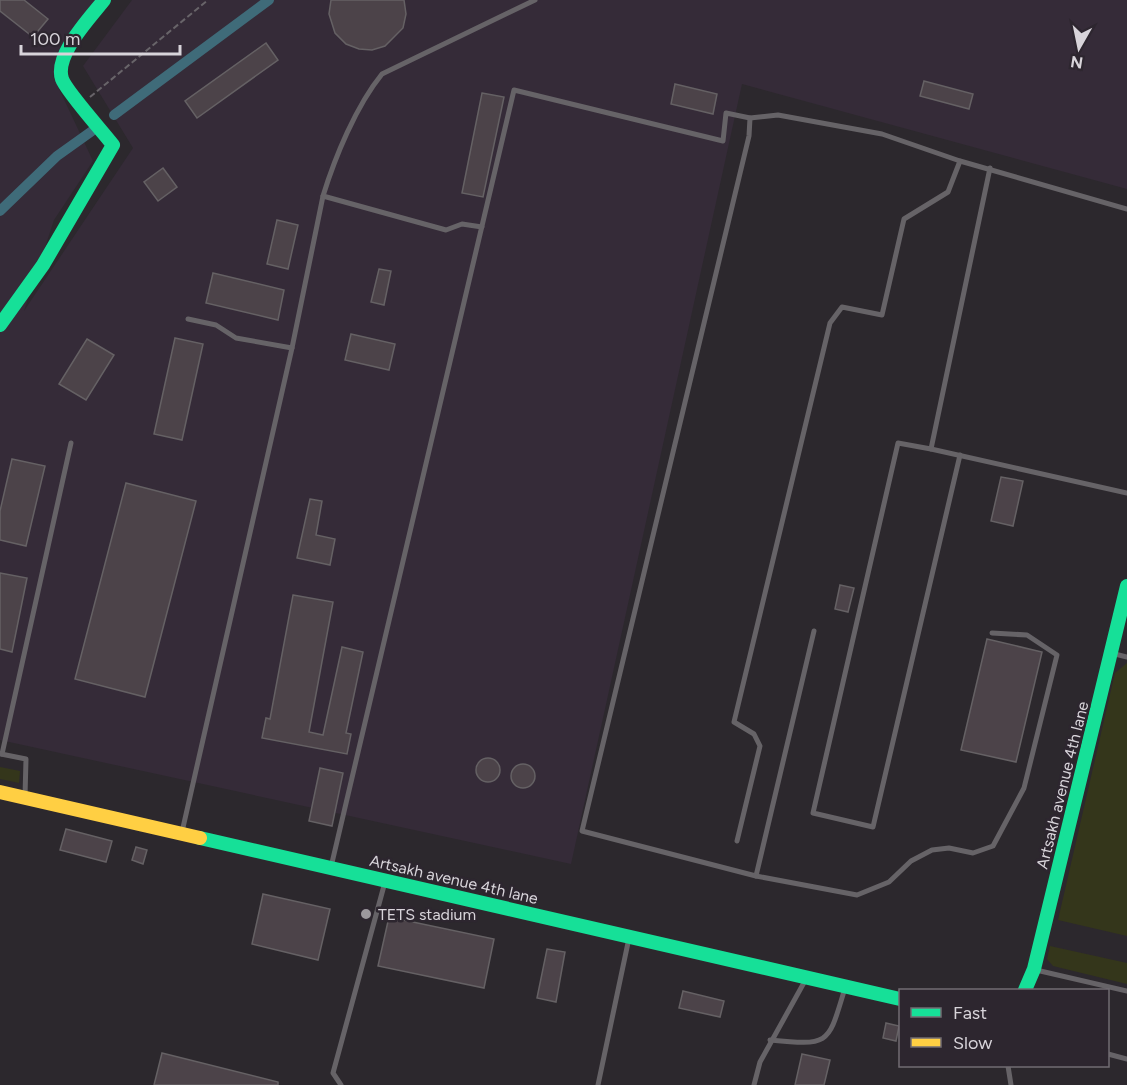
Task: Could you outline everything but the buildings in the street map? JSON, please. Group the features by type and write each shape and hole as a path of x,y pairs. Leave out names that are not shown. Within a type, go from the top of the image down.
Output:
{"street":[{"path":"0,325 43,265 113,145 62,79 63,61 71,43 104,0"},
{"name":"Artsakh avenue 4th lane","path":"1025,989 1034,969 1127,586"},
{"name":"Artsakh avenue 4th lane","path":"0,792 899,999"}],"lane":[{"path":"181,834 330,171 364,96 381,74 535,0"},
{"path":"330,868 514,90 723,141 726,113 750,118 778,115 882,134 960,161 1127,209"},
{"path":"750,118 749,136 582,831 756,876 856,895 889,882 911,861 932,850 949,848 973,853 993,846 1024,788 1057,655 1027,635 992,633"},
{"path":"737,841 760,746 754,734 734,722 830,323 842,307 882,315 904,219 948,192 960,161"},
{"path":"931,448 990,168"},
{"path":"323,196 446,230 462,224 482,227"},
{"path":"188,319 216,325 236,338 292,348"},
{"path":"25,798 26,759 1,754 71,443"},
{"path":"960,455 873,827 813,813 898,443 931,448 1127,493"},
{"path":"756,876 814,631"},
{"path":"1112,653 1127,657"},
{"path":"341,1085 333,1073 385,880"},
{"path":"598,1085 629,936"},
{"path":"1034,969 1127,991"},
{"path":"753,1085 770,1040 807,977"},
{"path":"770,1040 811,1044 825,1038 832,1032 845,986"},
{"path":"1109,1054 1127,1059"},
{"path":"1008,1067 1011,1085"}],"path":[{"path":"82,103 208,0"}],"shaded area":[{"path":"0,0 111,0 53,76 93,161 54,220 24,311 133,148 83,66 132,0 1127,0 1127,189 742,84 571,864 0,740"}],"green space":[{"path":"1127,663 1127,936 1058,920 1115,673"},
{"path":"0,767 20,771 19,783 0,779"},
{"path":"1050,946 1127,963 1127,984 1053,966 1047,959"}],"waterway":[{"path":"114,115 269,0"},
{"path":"0,211 57,156 92,131"}],"traffic: fast":[{"path":"0,325 43,265 113,145 70,93 62,79 61,69 68,48 104,0"},
{"path":"1025,989 1034,969 1127,586"},
{"path":"200,838 899,999"}],"traffic: slow":[{"path":"0,792 200,838"}],"place":[{"name":"TETS stadium","path":"366,914"}]}
